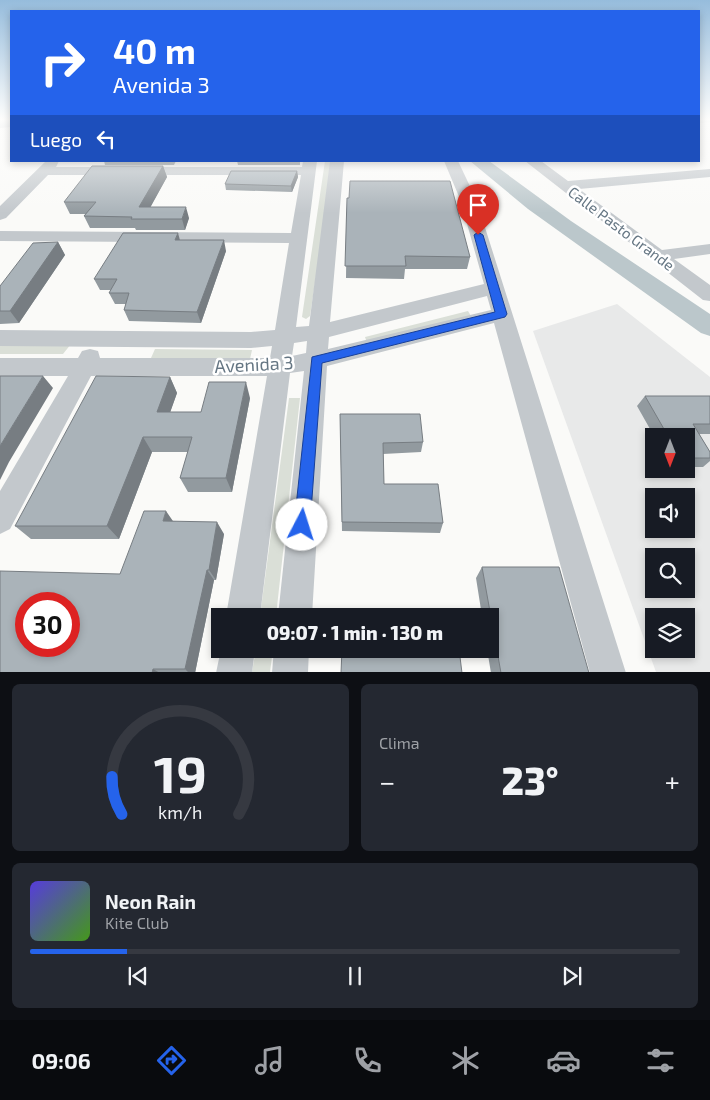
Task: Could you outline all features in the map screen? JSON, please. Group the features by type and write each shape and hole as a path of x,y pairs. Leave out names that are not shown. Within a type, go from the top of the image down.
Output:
{"street":[{"path":"296,608 316,360 337,162"},
{"path":"451,162 468,199 608,672"},
{"name":"Calle Pasto Grande","path":"533,162 710,295"},
{"path":"0,215 48,166 309,166 243,608"},
{"path":"565,186 710,173"},
{"path":"0,236 299,238"},
{"path":"656,256 710,249"},
{"name":"Avenida 3","path":"0,338 283,338 493,288"},
{"name":"Avenida 3","path":"0,368 279,367 316,360 501,314"},
{"path":"0,518 100,339"},
{"path":"234,672 236,658"},
{"path":"290,672 291,658"}],"shaded area":[{"path":"325,162 331,162 330,183 310,316 306,319 302,317"},
{"path":"617,304 710,377 710,672 656,672 651,658 695,658 695,608 645,608 645,642 533,331"},
{"path":"468,311 471,316 367,343 365,337"},
{"path":"0,343 71,344 63,354 0,354"},
{"path":"155,349 252,350 250,359 151,358"},
{"path":"289,398 300,398 277,608 261,608"},
{"path":"254,658 272,658 270,672 252,672"}],"building":[{"path":"92,166 163,166 139,207 186,207 182,219 131,219 132,217 84,216 96,202 64,202"},
{"path":"231,171 297,171 291,186 225,184"},
{"path":"350,181 450,181 470,257 405,256 406,266 345,266 347,198 349,198"},
{"path":"123,233 178,233 175,240 224,240 197,312 124,310 129,293 109,293 117,279 94,279"},
{"path":"58,242 10,311 0,311 0,286 33,243"},
{"path":"0,376 43,376 0,446"},
{"path":"96,376 170,377 157,412 201,412 209,382 246,382 226,478 180,478 192,437 143,437 107,526 15,526"},
{"path":"645,396 710,396 710,424 693,424 710,452 710,458 695,458 695,428 663,428"},
{"path":"340,414 420,414 423,442 383,443 384,484 438,484 443,523 342,522"},
{"path":"144,511 166,511 163,521 217,522 209,570 207,570 185,669 153,669 152,672 0,672 0,571 120,574"},
{"path":"482,567 559,567 589,672 501,672 498,658 499,608 489,608"},
{"path":"342,658 460,658 462,672 341,672"}],"waterway":[{"path":"479,162 563,226 710,327"}],"route":[{"path":"302,525 316,360 501,314 478,235"}]}
